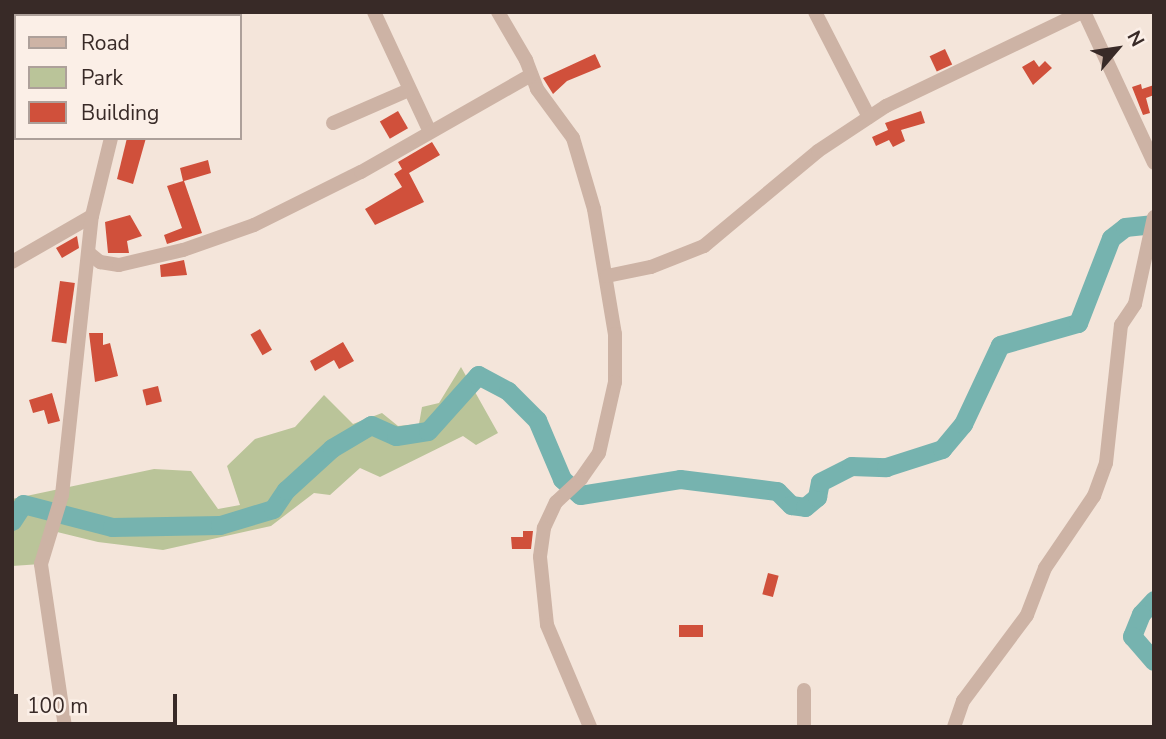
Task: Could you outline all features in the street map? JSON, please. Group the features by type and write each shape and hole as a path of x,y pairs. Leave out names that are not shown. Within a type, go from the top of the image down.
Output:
{"street":[{"path":"374,12 430,132"},
{"path":"498,12 531,75 573,138 594,209 615,334 615,382 598,453 581,479 556,502 544,528 540,589 547,625 590,727"},
{"path":"815,12 869,117"},
{"path":"607,276 651,267 704,246 818,151 869,117 1083,12 1154,163"},
{"path":"90,254 100,262 119,265 208,243 313,197 531,75"},
{"path":"333,123 409,90"},
{"path":"65,727 41,564 49,530 62,495 92,216 111,140"},
{"path":"12,262 92,216"},
{"path":"954,727 963,701 1027,615 1045,568 1094,496 1106,463 1121,325 1135,304 1154,217"},
{"path":"803,690 804,727"}],"green space":[{"path":"461,367 498,433 476,445 463,436 380,477 360,468 330,495 314,493 271,526 163,550 98,542 49,530 41,564 12,566 12,499 154,469 191,471 218,509 240,505 227,466 255,439 295,427 324,395 353,424 382,413 398,426 419,424 422,407 439,403"}],"building":[{"path":"945,49 952,64 937,72 930,56"},
{"path":"595,54 601,67 567,81 553,94 543,78"},
{"path":"1034,60 1039,67 1045,61 1052,68 1033,85 1022,67"},
{"path":"1141,84 1142,89 1154,85 1154,95 1146,98 1150,113 1143,115 1132,87"},
{"path":"398,111 408,128 390,139 380,122"},
{"path":"921,111 925,123 901,130 905,141 893,147 889,140 876,146 872,137 888,130 885,123"},
{"path":"127,140 145,140 133,184 117,179"},
{"path":"432,142 440,155 409,173 424,202 375,225 365,209 402,187 394,174 402,169 398,162"},
{"path":"208,160 211,173 184,181 202,233 167,244 164,235 182,228 167,186 183,181 180,168"},
{"path":"130,215 142,236 127,241 129,253 108,253 105,222"},
{"path":"77,236 79,248 62,258 56,248"},
{"path":"184,260 187,275 161,277 160,265"},
{"path":"60,281 75,283 66,343 52,341"},
{"path":"260,329 272,350 262,355 250,334"},
{"path":"89,333 103,333 103,345 110,343 118,376 95,382"},
{"path":"343,342 354,361 339,369 334,360 315,371 310,361"},
{"path":"158,386 162,402 146,405 142,390"},
{"path":"52,393 60,421 48,424 44,410 33,413 29,400"},
{"path":"523,531 533,531 531,549 512,549 511,537 523,537"},
{"path":"768,573 779,576 773,597 762,594"},
{"path":"679,625 703,625 703,637 679,637"}],"waterway":[{"path":"12,521 23,504 112,527 220,525 273,509 286,490 332,448 371,425 396,436 428,431 478,375 508,391 537,420 562,479 580,495 680,479 777,491 791,505 805,507 817,497 820,482 851,466 886,467 942,449 963,424 1000,345 1078,323 1111,238 1125,227 1154,224"},
{"path":"1154,600 1141,614 1132,636 1154,661"}]}
